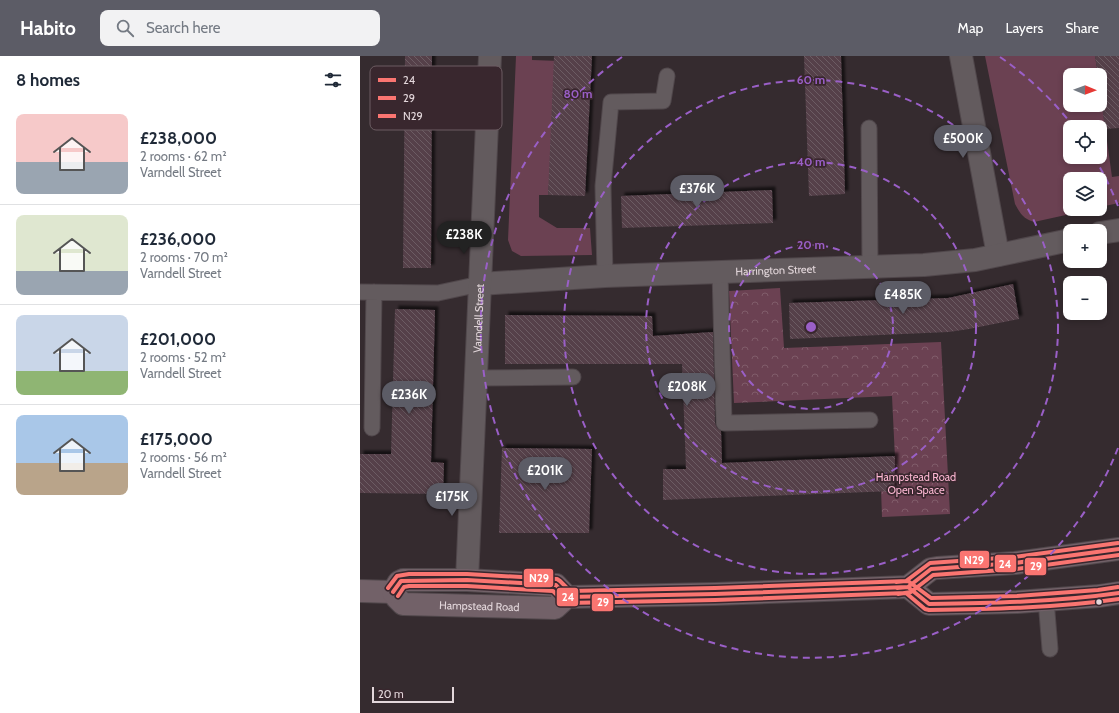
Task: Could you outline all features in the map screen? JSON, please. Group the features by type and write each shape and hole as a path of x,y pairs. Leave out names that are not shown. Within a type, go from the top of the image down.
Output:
{"highway":[{"path":"360,591 393,592 399,582 404,580 467,580 556,585 567,597 716,594 908,587 931,569 936,568 1015,563 1119,549"},
{"path":"908,587 928,604 1017,602 1099,596 1119,592"},
{"name":"Hampstead Road","path":"393,592 401,603 408,604 555,608 567,597"}],"street":[{"name":"Varndell Street","path":"490,56 490,66"},
{"path":"961,56 998,255"},
{"name":"Varndell Street","path":"467,580 487,130"},
{"path":"1107,233 1119,230"},
{"name":"Harrington Street","path":"480,284 606,276 924,265 968,261 1063,241"}],"lane":[{"path":"606,276 603,186 611,102 663,101 667,76"},
{"path":"869,128 870,266"},
{"path":"720,272 724,423 870,420"},
{"path":"372,428 367,292 438,293 480,284"},
{"path":"476,378 573,377"},
{"path":"1046,600 1050,649"}],"green space":[{"path":"516,56 532,56 532,60 560,61 548,195 539,195 539,217 557,228 590,228 592,255 521,256 512,251 508,240"},
{"path":"985,56 1095,56 1097,68 1063,68 1063,112 1103,112 1104,120 1063,120 1063,164 1107,164 1107,141 1112,177 1119,176 1119,203 1107,206 1107,172 1063,172 1063,216 1034,222 1030,221 1020,213 1015,204"},
{"name":"Hampstead Road Open Space","path":"780,288 784,348 941,342 950,514 882,517 880,459 895,458 892,396 734,403 729,291"}],"building":[{"path":"405,56 432,56 432,66 405,66"},
{"path":"554,56 592,56 585,196 548,195"},
{"path":"804,56 841,56 845,194 809,196"},
{"path":"1095,56 1119,56 1119,128 1107,129 1107,120 1104,120 1103,112 1107,112 1107,68 1097,68"},
{"path":"404,130 432,130 431,268 403,268"},
{"path":"772,190 773,223 622,228 621,196"},
{"path":"1013,284 1019,319 949,332 790,339 789,303 948,298"},
{"path":"395,309 435,310 431,462 444,463 443,494 360,493 360,454 391,454"},
{"path":"505,315 652,316 653,336 713,332 715,423 717,428 721,431 722,463 895,456 894,491 663,500 663,469 686,469 682,364 505,364"},
{"path":"502,448 592,449 589,533 499,533"}],"transit line":[{"name":"N29","path":"896,582 906,581 930,563 1014,557 1118,543"},
{"name":"24","path":"897,588 908,587 931,569 1015,563 1119,549"},
{"name":"29","path":"898,594 911,592 933,575 1016,569 1119,555"},
{"name":"N29","path":"388,588 397,576 409,574 467,574 557,579 570,591 715,588 908,581 931,598 1017,596 1098,590 1118,587"},
{"name":"24","path":"393,592 401,581 467,580 556,585 567,597 715,594 908,587 929,604 1048,600 1119,593"},
{"name":"29","path":"398,596 404,587 409,586 467,586 553,591 567,603 715,600 906,593 925,609 929,610 1048,606 1119,599"}]}
